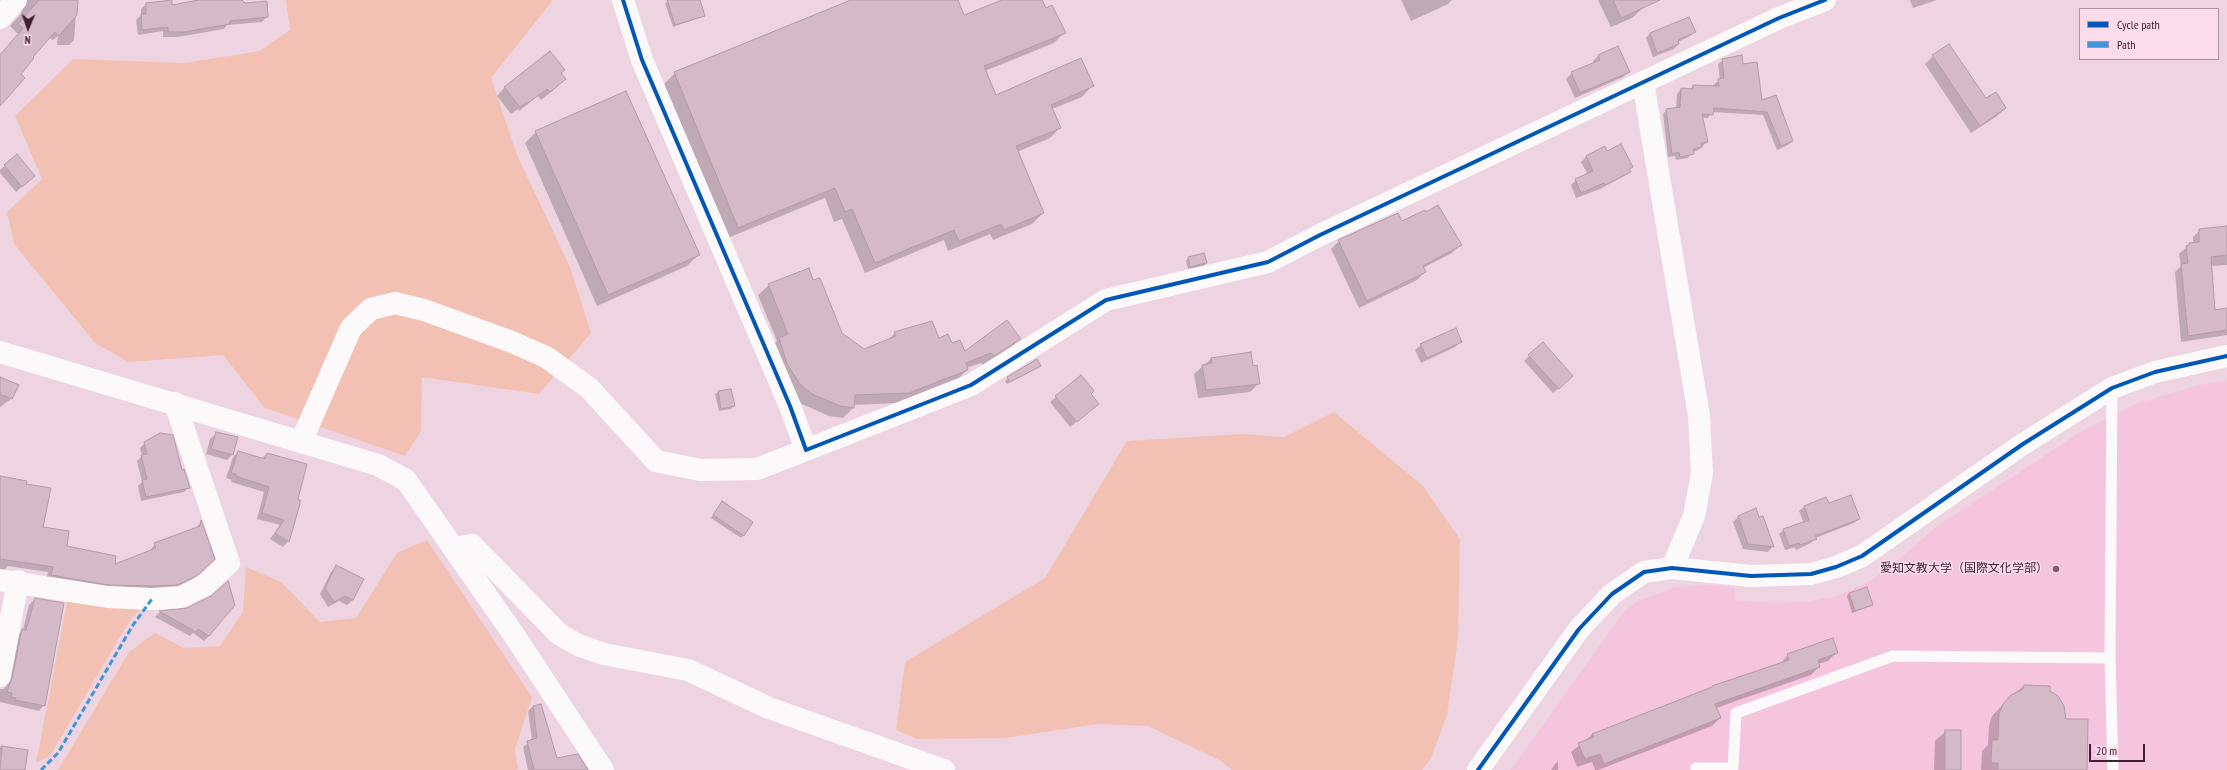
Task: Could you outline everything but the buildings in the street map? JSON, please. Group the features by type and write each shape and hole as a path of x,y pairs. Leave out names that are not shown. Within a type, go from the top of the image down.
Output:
{"street":[{"path":"0,18 16,0"},
{"path":"623,0 642,60 790,406 806,450"},
{"path":"301,442 351,328 371,309 395,303 424,310 512,342 546,357 589,388 656,461 700,470 757,469 971,385 1106,300 1268,262 1320,235 1779,18 1825,0"},
{"path":"1643,82 1699,416 1702,473 1694,516 1672,568"},
{"path":"0,352 378,465 406,480 514,635 603,770"},
{"path":"1478,770 1579,629 1612,594 1644,572 1672,568 1751,576 1811,574 1836,567 1862,556 2023,444 2112,388 2155,372 2227,356"},
{"path":"0,676 9,581 108,597 152,599 181,597 205,584 229,562 175,404"},
{"path":"454,548 472,545 559,634 578,645 604,654 688,670 769,708 944,770"}],"lane":[{"path":"2112,388 2110,658 2113,770"},
{"path":"1696,770 1696,768 1733,768 1736,713 1893,656 2110,658"}],"shaded area":[{"path":"286,0 553,0 491,78 517,155 570,267 591,333 539,394 422,377 421,431 405,456 265,408 223,355 128,362 95,343 14,244 7,212 42,179 15,116 73,59 184,63 260,51 290,30"},
{"name":"愛知文教大学（国際文化学部）","path":"2227,381 2227,770 1511,770 1623,613 1637,602 1671,588 1708,585 1735,588 1734,600 1773,603 1806,602 1838,596 1873,579 1936,527 2082,431 2136,404 2199,385"},
{"path":"1334,412 1423,486 1460,539 1458,639 1447,715 1431,758 1422,770 1232,770 1221,761 1148,726 1097,724 1006,738 917,739 896,730 905,662 1045,578 1127,441 1242,434 1284,437"},
{"path":"427,540 532,697 515,749 518,770 58,770 129,652 155,633 184,648 220,646 243,612 246,567 281,582 320,622 356,618 397,553"},
{"path":"68,597 144,606 133,617 124,630 50,756 36,763"}],"marked path":[{"path":"41,770 58,753 133,625 152,599"}],"cycle path":[{"path":"623,0 642,60 790,406 806,450 971,385 1106,300 1268,262 1320,235 1779,18 1825,0"},
{"path":"1478,770 1579,629 1612,594 1644,572 1672,568 1751,576 1811,574 1836,567 1862,556 2023,444 2112,388 2155,372 2227,356"}],"place":[{"name":"愛知文教大学（国際文化学部）","path":"2056,569"}]}
